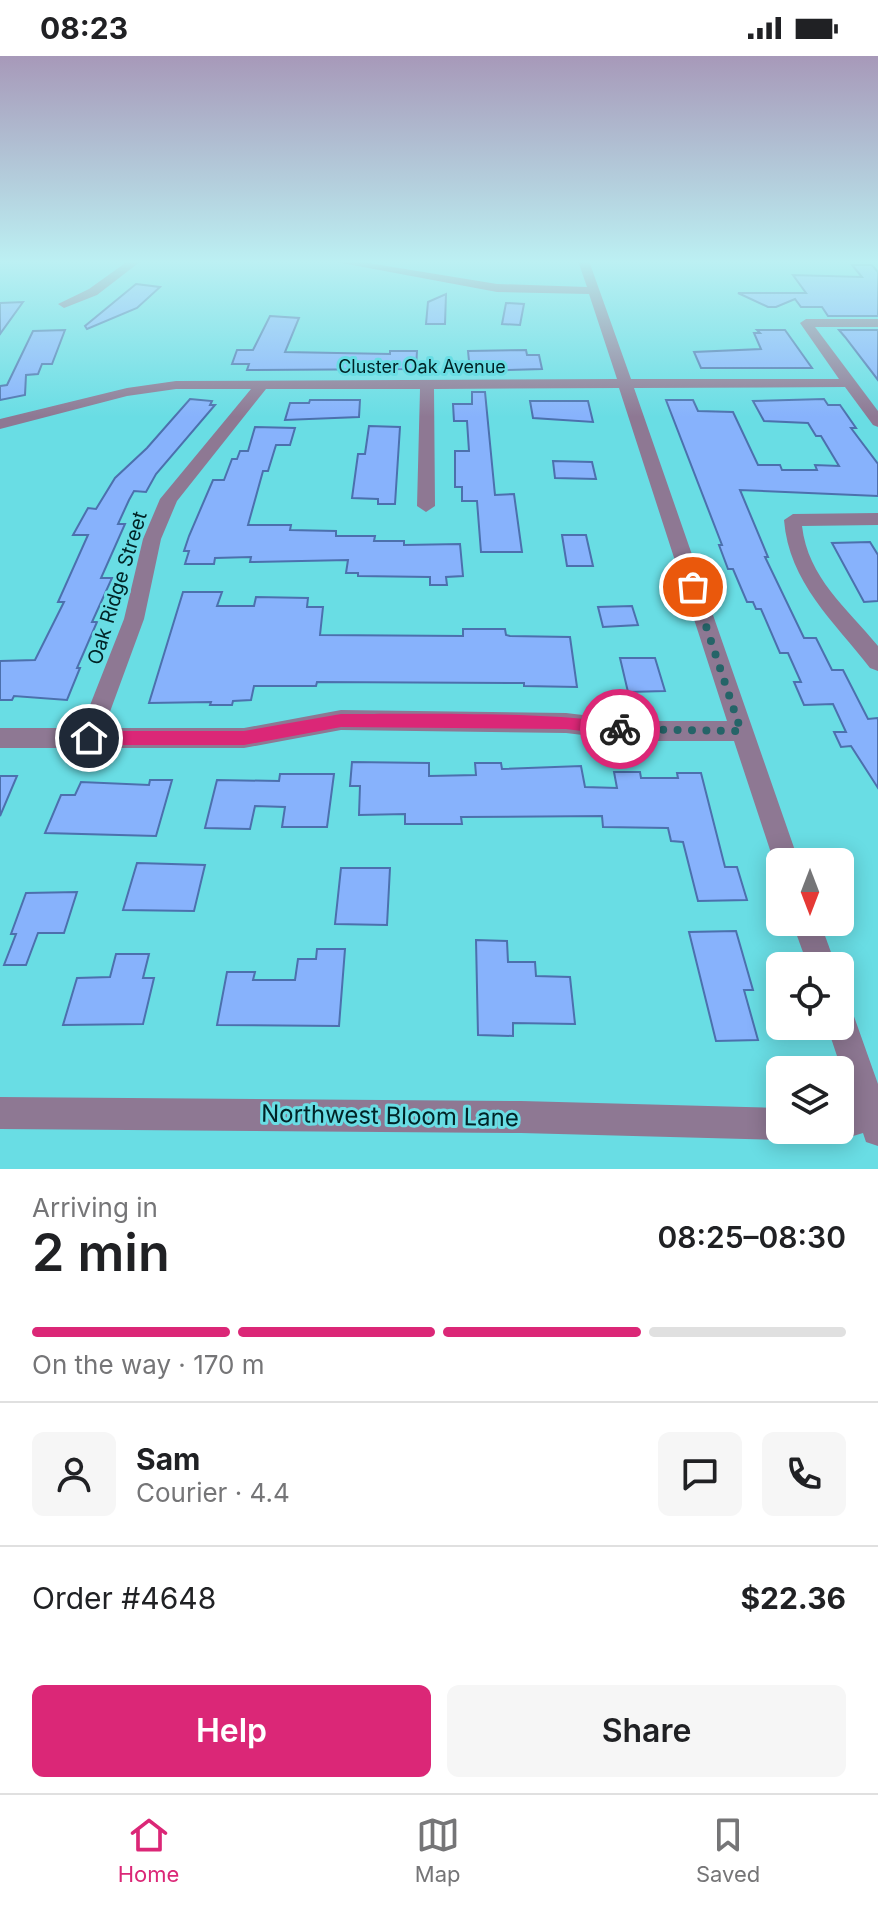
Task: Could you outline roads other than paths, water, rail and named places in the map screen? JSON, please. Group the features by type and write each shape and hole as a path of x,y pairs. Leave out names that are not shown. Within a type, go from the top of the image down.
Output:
{"street":[{"path":"601,313 781,848"},
{"path":"878,323 806,323 878,422"},
{"name":"Cluster Oak Avenue","path":"0,424 153,388 849,383"},
{"name":"Oak Ridge Street","path":"89,738 134,619 152,539 169,499 262,385"},
{"path":"426,506 427,385"},
{"path":"878,519 793,520 793,543 822,597 878,662"},
{"path":"0,738 244,738 341,720 566,723 633,731 741,731"},
{"path":"848,1040 876,1118 854,1122"},
{"name":"Northwest Bloom Lane","path":"0,1113 521,1117 766,1124"}]}
